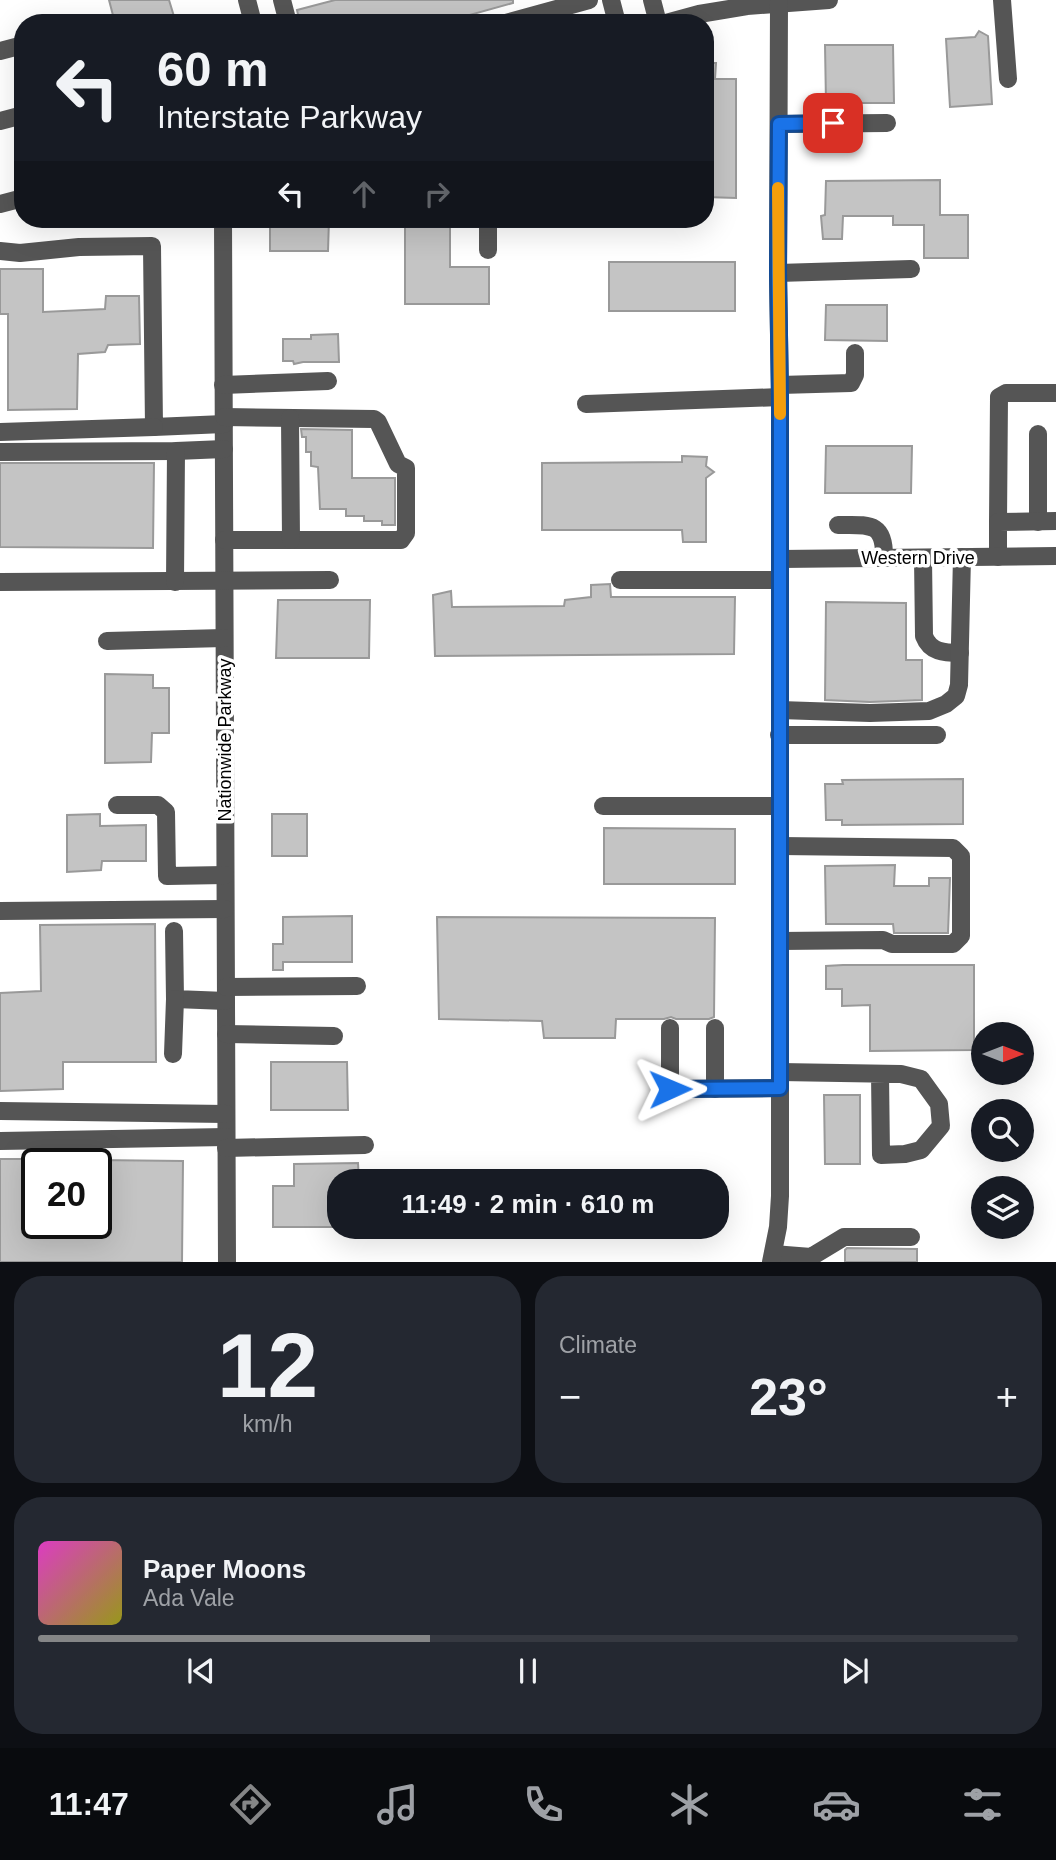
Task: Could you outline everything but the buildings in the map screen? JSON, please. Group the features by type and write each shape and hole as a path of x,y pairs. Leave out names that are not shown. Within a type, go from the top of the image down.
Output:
{"street":[{"path":"538,14 589,0"},
{"path":"699,14 774,2 829,0"},
{"path":"1002,0 1008,79"},
{"path":"774,2 779,124 780,1196 772,1258 811,1257 844,1237 911,1237"},
{"path":"779,124 887,123"},
{"name":"Nationwide Parkway","path":"223,228 227,1262"},
{"path":"488,228 488,250"},
{"path":"0,251 20,253 79,247 152,246 154,427"},
{"path":"778,272 911,269"},
{"path":"586,404 780,391 851,383 855,375 855,353"},
{"path":"223,385 328,382"},
{"path":"998,557 999,397 1006,393 1056,393"},
{"path":"0,432 154,427 290,418 374,419 378,422 398,464 406,468 406,533 401,540 224,540"},
{"path":"290,418 291,540"},
{"path":"999,522 1047,521 1038,435"},
{"path":"0,452 224,449"},
{"path":"175,582 176,451"},
{"path":"838,525 862,525 877,530 885,544 884,558"},
{"name":"Western Drive","path":"780,559 1056,556"},
{"path":"780,710 870,713 929,711 946,704 956,696 959,685 962,557"},
{"path":"923,558 923,636 927,644 936,650 960,653"},
{"path":"0,582 330,580"},
{"path":"620,580 780,580"},
{"path":"107,641 224,638"},
{"path":"779,735 937,734"},
{"path":"117,805 158,805 166,812 167,876 225,875"},
{"path":"603,806 780,806"},
{"path":"780,846 953,848 961,856 961,936 953,944 892,944 883,940 780,941"},
{"path":"0,911 225,909"},
{"path":"173,1054 174,931"},
{"path":"175,999 357,986"},
{"path":"670,1028 670,1089 715,1089 780,1080 880,1074 901,1074 921,1079 939,1104 941,1126 921,1150 881,1155 880,1074"},
{"path":"715,1028 715,1089"},
{"path":"226,1034 334,1036"},
{"path":"0,1111 226,1114"},
{"path":"0,1141 178,1138 226,1142 365,1145"}],"slow traffic":[{"path":"778,188 780,414"}],"route":[{"path":"670,1089 780,1088 779,124 833,123"}]}
